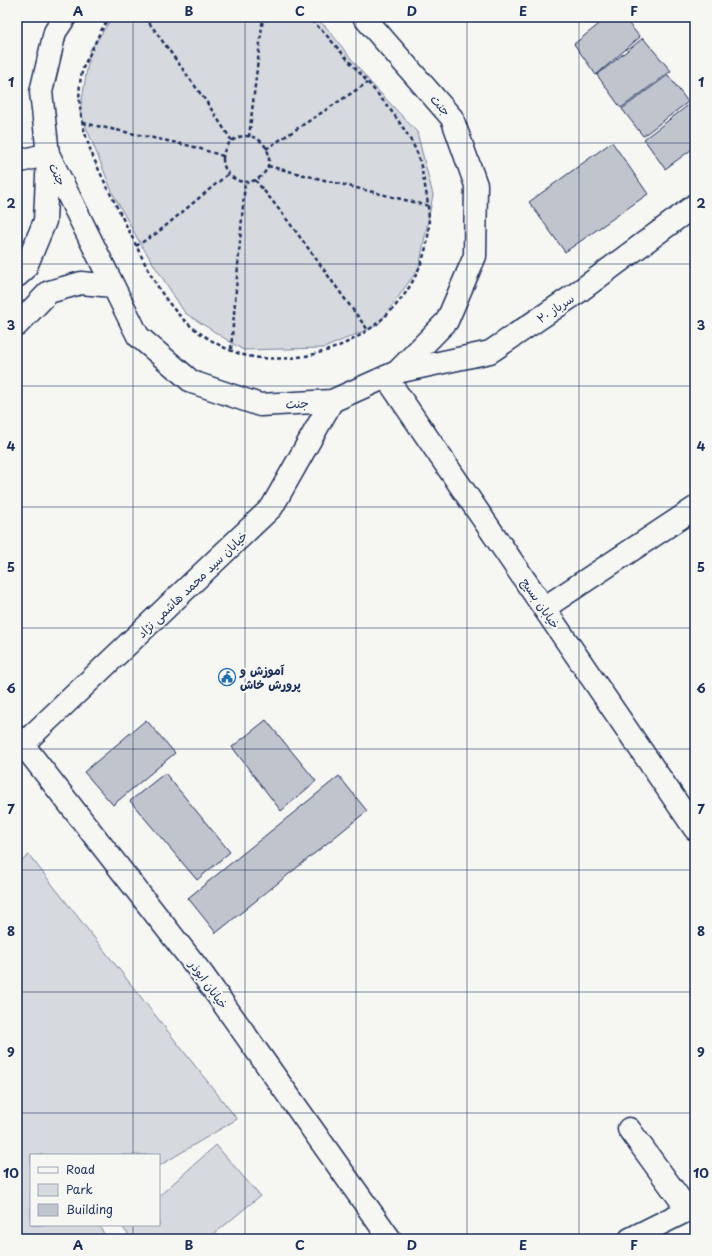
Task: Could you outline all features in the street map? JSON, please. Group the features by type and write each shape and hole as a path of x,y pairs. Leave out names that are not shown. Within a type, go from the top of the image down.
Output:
{"street":[{"name":"جنت","path":"65,17 55,32 41,92 48,154 138,336 192,382 260,404 332,401 392,374 447,321 475,256 476,185 452,118 364,17"},
{"path":"17,162 48,154 45,221 25,269 17,276"},
{"name":"سرباز ۲۰","path":"392,374 490,352 577,293 695,205"},
{"path":"17,325 49,292 81,283 113,286"},
{"name":"خیابان بسیج","path":"392,374 544,608 695,829"},
{"name":"خیابان سید محمد هاشمی نژاد","path":"20,741 272,507 332,401"},
{"path":"544,608 695,508"},
{"name":"خیابان ابوذر","path":"20,741 203,975 390,1239"},
{"path":"629,1129 688,1210 630,1239"}],"path":[{"path":"112,17 105,23 82,70 79,94 84,135 103,181 159,290 174,311 196,330 231,349 251,356 280,359 313,354 342,346 368,330 394,309 412,283 427,243 429,206 420,164 405,130 367,82 323,31 307,17"},
{"path":"145,17 208,104 232,141"},
{"path":"249,137 263,17"},
{"path":"266,149 367,82"},
{"path":"82,123 191,146 223,156"},
{"path":"241,137 249,137 256,139 266,149 268,166 262,176 255,180 245,182 234,179 228,174 224,167 223,156 224,151 232,141 241,137"},
{"path":"268,166 429,206"},
{"path":"136,246 157,233 228,174"},
{"path":"255,180 286,216 339,292 368,330"},
{"path":"231,349 245,182"}],"green space":[{"path":"113,17 314,17 326,27 370,82 417,132 433,195 419,268 378,325 324,348 243,350 185,313 140,243 114,196 80,112 90,50"},
{"path":"29,855 237,1119 160,1165 160,1154 30,1154 30,1226 100,1226 107,1239 17,1239 17,865"},
{"path":"216,1145 260,1196 208,1239 132,1239 123,1228 125,1226 160,1226 160,1195"}],"building":[{"path":"608,17 623,17 640,37 596,75 574,44"},
{"path":"643,38 671,71 621,108 597,75"},
{"path":"668,75 688,102 643,136 622,109"},
{"path":"695,100 695,147 665,169 644,139"},
{"path":"612,142 648,194 565,252 529,202"},
{"path":"146,720 175,753 113,805 84,772"},
{"path":"266,720 316,781 281,811 232,747"},
{"path":"165,773 230,852 197,880 130,801"},
{"path":"339,776 367,811 216,933 188,898"}],"place":[{"name":"آموزش و پرورش خاش","path":"227,677"}]}
